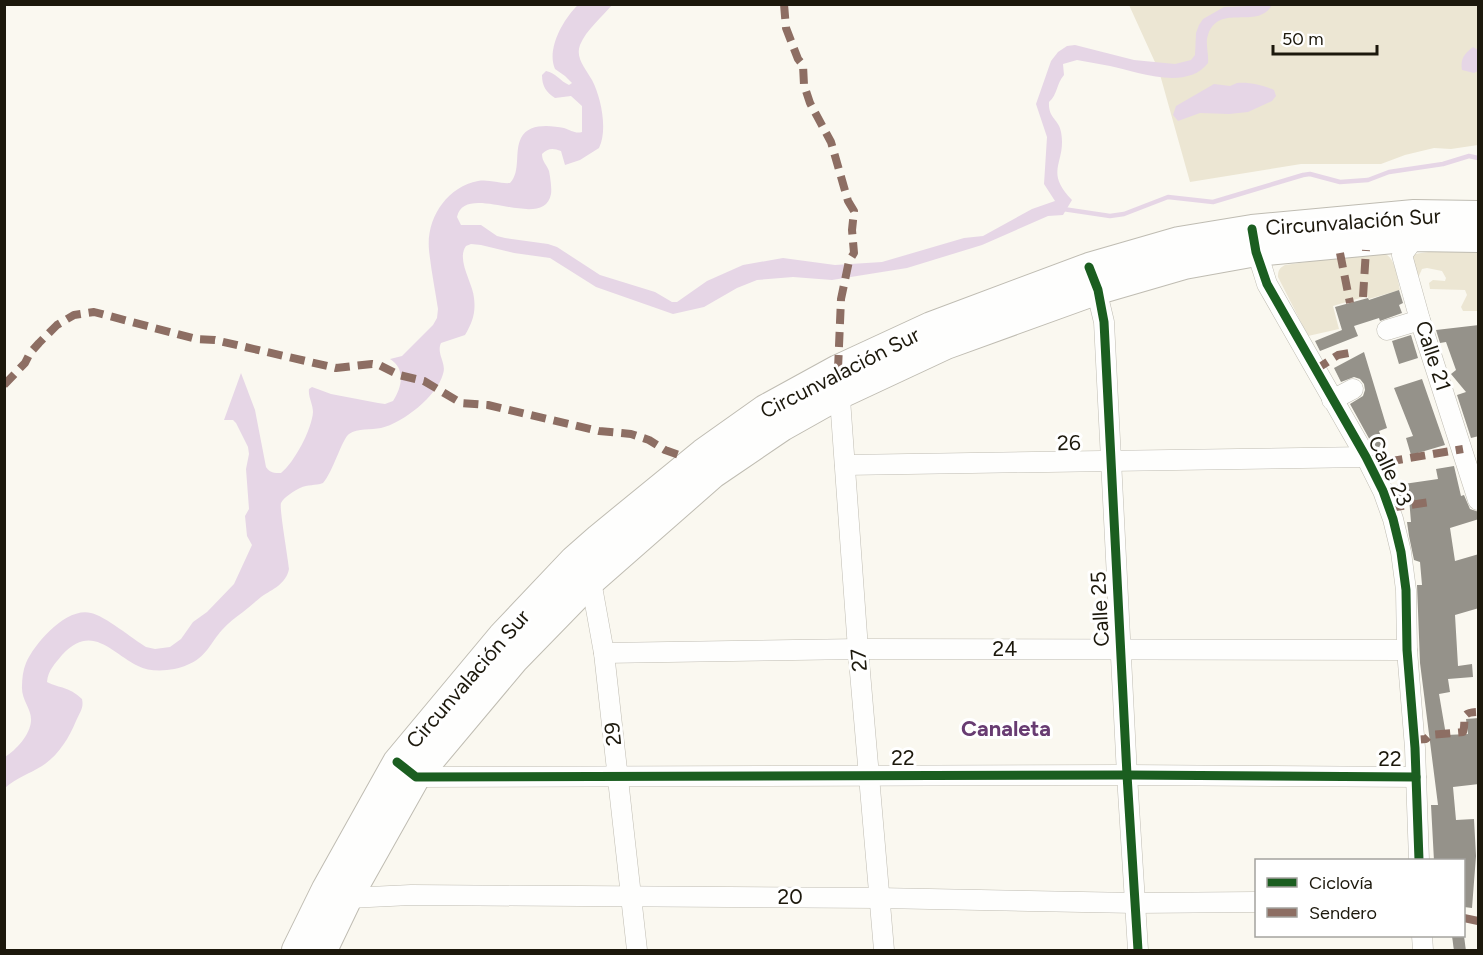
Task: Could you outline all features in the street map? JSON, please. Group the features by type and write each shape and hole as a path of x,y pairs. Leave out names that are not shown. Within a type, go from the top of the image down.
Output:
{"highway":[{"name":"Circunvalación Sur","path":"296,951 337,894 406,769 502,636 583,571 599,538 703,453 765,409 839,382 931,326 1094,279 1179,240 1254,240 1414,225 1479,214"},
{"name":"Circunvalación Sur","path":"1414,225 1479,238"},
{"name":"Circunvalación Sur","path":"323,951 337,894"}],"street":[{"name":"Calle 21","path":"1414,225 1402,255 1420,320 1471,446 1479,500"},
{"name":"Calle 23","path":"1254,240 1267,284 1366,457 1383,491 1393,519 1401,552 1406,590 1407,650 1419,859"},
{"name":"Calle 25","path":"1094,279 1104,322 1138,951"},
{"path":"1387,330 1420,320"},
{"name":"27","path":"839,382 858,649 884,951"},
{"path":"1332,400 1353,389"},
{"name":"26","path":"845,465 1366,457"},
{"name":"29","path":"583,571 604,653 637,951"},
{"name":"24","path":"604,653 858,649 1407,650"},
{"name":"22","path":"406,769 618,777 1127,775 1416,777"},
{"name":"20","path":"337,894 1255,903"}],"shaded area":[{"path":"578,5 612,5 586,34 579,50 580,59 592,80 601,104 603,132 599,148 580,160 565,165 561,151 551,149 542,154 549,171 551,185 551,194 545,205 534,209 520,209 474,203 463,207 457,217 461,225 481,225 497,236 557,247 600,275 655,292 672,302 677,302 707,281 743,265 783,258 835,265 882,262 964,238 983,236 1032,209 1055,201 1044,184 1047,137 1036,104 1051,61 1058,52 1067,46 1075,45 1134,60 1175,64 1191,60 1195,55 1196,33 1203,19 1224,7 1272,5 1257,16 1229,18 1213,25 1207,38 1208,63 1199,71 1188,76 1175,78 1147,75 1077,60 1063,64 1064,75 1049,102 1049,108 1061,132 1062,143 1057,173 1059,181 1072,200 1063,215 1048,216 982,245 907,268 832,280 793,277 757,280 737,288 704,307 673,314 596,287 550,258 481,245 466,246 463,258 473,292 474,313 465,335 441,343 440,351 444,370 440,382 427,399 399,421 381,428 360,430 349,434 323,483 300,488 282,501 281,513 289,569 285,579 229,623 199,658 182,667 169,670 149,670 138,666 101,643 83,641 73,646 52,667 47,682 68,690 82,699 82,708 73,727 62,746 48,762 5,788 5,757 22,742 31,721 22,691 24,669 36,646 52,628 72,615 91,613 111,623 146,647 155,649 170,647 181,639 193,622 207,612 234,584 252,545 247,536 245,516 249,509 246,469 248,447 236,423 233,420 224,420 241,373 255,410 266,467 274,473 281,473 286,468 297,454 306,436 313,412 309,392 312,387 331,394 378,403 385,404 393,401 399,390 401,378 398,368 390,359 402,356 433,325 437,318 438,309 429,238 435,216 441,206 448,197 467,184 478,181 510,183 515,173 521,138 524,133 534,127 546,126 582,132 582,106 571,96 555,98 552,96 544,86 542,75 546,71 553,73 569,85 572,83 555,69 553,52 562,26"},
{"path":"1129,5 1478,5 1478,145 1451,149 1434,148 1381,164 1301,164 1190,182 1159,71"},
{"path":"1473,47 1478,50 1478,71 1474,73 1462,70 1463,57"},
{"path":"1237,83 1251,83 1274,90 1276,96 1272,101 1248,112 1200,113 1178,121 1173,115 1176,106 1214,84 1230,86"},
{"path":"1478,247 1478,311 1463,311 1461,307 1467,295 1465,290 1430,289 1429,283 1433,280 1445,281 1446,278 1442,271 1422,269 1418,278 1411,259 1415,254"},
{"path":"1380,252 1393,262 1400,290 1369,299 1367,296 1333,306 1339,329 1308,336 1278,277 1280,269 1285,265"}],"building":[{"path":"1399,290 1403,303 1399,305 1402,313 1380,321 1379,318 1354,326 1358,336 1320,351 1315,341 1342,330 1335,307 1368,298 1369,300"},
{"path":"1479,325 1479,436 1471,438 1457,395 1466,392 1451,374 1456,370 1446,342 1440,343 1436,330"},
{"path":"1411,335 1418,358 1399,364 1392,341"},
{"path":"1364,352 1387,428 1379,431 1385,448 1376,451 1350,404 1363,396 1364,384 1360,379 1354,377 1341,382 1334,368"},
{"path":"1422,379 1445,445 1411,455 1406,438 1413,436 1394,388"},
{"path":"1454,466 1461,496 1464,495 1470,509 1479,512 1479,519 1450,528 1455,561 1479,554 1479,608 1455,615 1458,666 1472,664 1473,677 1448,679 1450,692 1439,694 1446,735 1468,734 1466,719 1479,718 1479,784 1453,787 1456,820 1474,819 1476,856 1472,908 1465,907 1465,859 1434,859 1431,805 1438,805 1420,663 1417,585 1422,585 1420,562 1414,560 1409,536 1407,522 1411,522 1409,498 1399,499 1397,485 1438,479 1436,469"},
{"path":"1452,937 1464,937 1466,951 1454,951"}],"waterway":[{"path":"1063,209 1110,216 1124,214 1168,197 1213,202 1303,175 1310,174 1340,182 1368,180 1389,172 1443,164 1469,156 1478,158"}],"marked path":[{"path":"784,4 786,28 798,59 803,65 804,85 810,103 831,142 848,201 854,211 852,230 854,253 849,261 841,299 838,369"},
{"path":"1363,297 1366,250"},
{"path":"1340,253 1350,303"},
{"path":"4,385 57,325 74,315 94,312 196,339 215,340 336,368 379,365 399,375 424,381 461,403 488,405 599,431 631,434 679,455"},
{"path":"1315,370 1338,355 1349,353"},
{"path":"1366,457 1380,463 1463,449"},
{"path":"1389,508 1430,502"},
{"path":"1414,740 1426,739 1430,735 1463,732 1465,715 1476,712"},
{"path":"1465,918 1478,921"}],"cycle path":[{"path":"1252,229 1256,252 1267,284 1366,457 1383,491 1393,519 1401,552 1406,590 1407,650 1415,748 1419,859"},
{"path":"1089,267 1098,290 1104,322 1138,950"},
{"path":"397,762 416,777 1127,775 1416,777"}],"district":[{"name":"Canaleta","path":"1006,728"}]}
